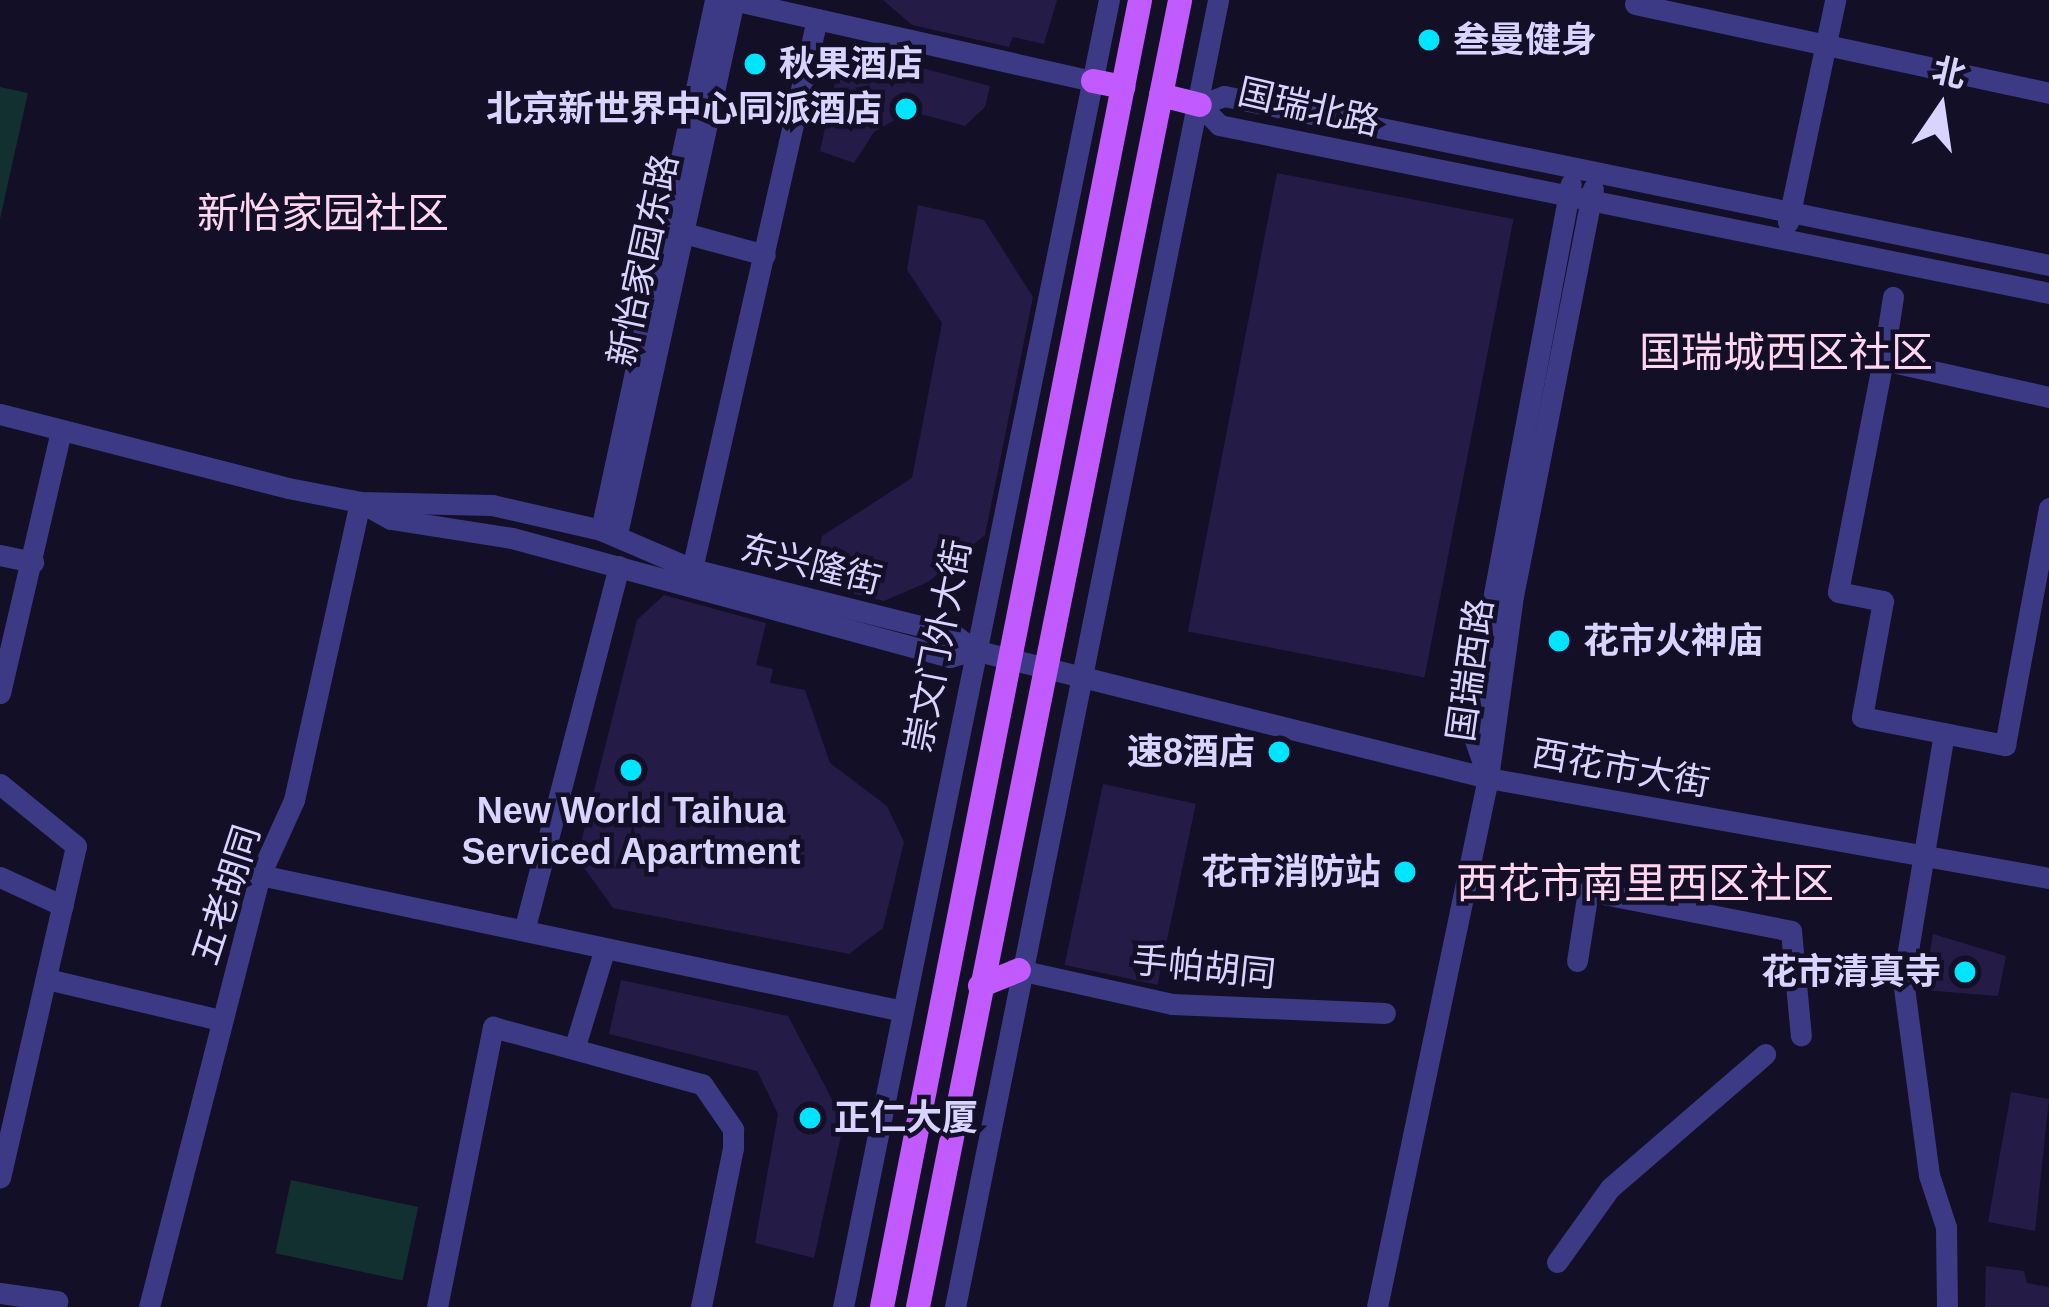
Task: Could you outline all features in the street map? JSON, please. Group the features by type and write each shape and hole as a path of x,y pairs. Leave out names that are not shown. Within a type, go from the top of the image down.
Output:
{"main road":[{"name":"崇文门外大街","path":"881,1305 1140,0"},
{"path":"918,1307 1180,0"},
{"path":"1094,81 1123,87"},
{"path":"1161,95 1200,105"},
{"path":"980,986 1019,970"}],"street":[{"name":"新怡家园东路","path":"609,532 674,230 715,0"},
{"name":"新怡家园东路","path":"674,230 733,0"},
{"path":"733,0 1094,81"},
{"name":"崇文门外大街","path":"843,1307 1109,0"},
{"path":"955,1307 1019,970 1087,678 1218,0"},
{"path":"1785,236 1835,0"},
{"path":"1635,4 2049,93"},
{"path":"692,569 817,19"},
{"name":"国瑞北路","path":"2049,265 1224,96 1200,105 1219,125 2049,293"},
{"name":"国瑞西路","path":"1488,778 1474,738 1492,599 1585,170"},
{"path":"674,230 765,255"},
{"path":"1893,297 1838,592 1883,601 1862,717 2005,745 2042,589 2049,508"},
{"path":"1883,360 2049,397"},
{"name":"东兴隆街","path":"0,414 360,502 492,505 609,532 692,569 953,634 974,650"},
{"path":"0,693 3,663 33,562 61,430"},
{"name":"东兴隆街","path":"360,502 392,519 619,566 950,657 974,650"},
{"name":"五老胡同","path":"149,1307 260,875 294,800 360,502"},
{"path":"0,555 33,562"},
{"path":"525,927 619,566"},
{"name":"西花市大街","path":"974,650 1488,778 2049,878"},
{"path":"1944,733 1920,852 1903,980 1929,1175 1946,1227 1947,1307"},
{"path":"1377,1307 1488,778"},
{"path":"0,784 76,846 47,979 12,1083 0,1177"},
{"path":"260,875 525,927 903,1011"},
{"path":"0,877 63,906"},
{"path":"1577,961 1588,891 1791,931 1801,1036"},
{"path":"575,1046 604,948"},
{"name":"手帕胡同","path":"1019,970 1172,1004 1385,1013"},
{"path":"47,979 221,1021"},
{"path":"437,1307 493,1027 698,1082 733,1129 701,1307"},
{"path":"1557,1262 1610,1187 1765,1054"},
{"path":"0,1293 57,1301"}],"green space":[{"path":"0,87 28,93 0,219"},
{"path":"291,1180 418,1207 403,1280 275,1253"}],"building":[{"path":"883,0 1057,0 1044,44 1013,37 1009,47 912,25"},
{"name":"北京新世界中心同派酒店","path":"869,54 990,86 985,107 965,126 910,111 874,132 854,163 820,151 836,78"},
{"path":"1277,173 1514,219 1424,677 1188,631"},
{"path":"918,205 984,220 1033,297 985,535 928,582 884,601 813,584 822,536 912,478 942,323 907,270"},
{"path":"664,595 766,623 756,665 773,669 770,683 805,690 830,763 887,806 904,842 883,928 849,954 613,908 577,858 637,620"},
{"path":"1103,784 1196,804 1157,985 1065,965"},
{"name":"花市清真寺","path":"1933,934 2006,956 1998,996 1923,990"},
{"name":"正仁大厦","path":"621,980 788,1016 844,1122 814,1258 755,1243 778,1114 757,1071 609,1034"},
{"path":"2011,1092 2049,1099 2035,1231 1988,1222"},
{"path":"1986,1266 2024,1271 2027,1283 2049,1287 2049,1307 1985,1307"}],"place":[{"name":"叁曼健身","path":"1429,40"},
{"name":"秋果酒店","path":"755,64"},
{"name":"北京新世界中心同派酒店","path":"906,109"},
{"name":"花市火神庙","path":"1559,641"},
{"name":"速8酒店","path":"1279,752"},
{"name":"New World Taihua Serviced Apartment","path":"631,770"},
{"name":"花市消防站","path":"1405,872"},
{"name":"花市清真寺","path":"1965,972"},
{"name":"正仁大厦","path":"810,1118"}],"district":[{"name":"新怡家园社区","path":"323,214"},
{"name":"国瑞城西区社区","path":"1786,353"},
{"name":"西花市南里西区社区","path":"1645,884"}]}
